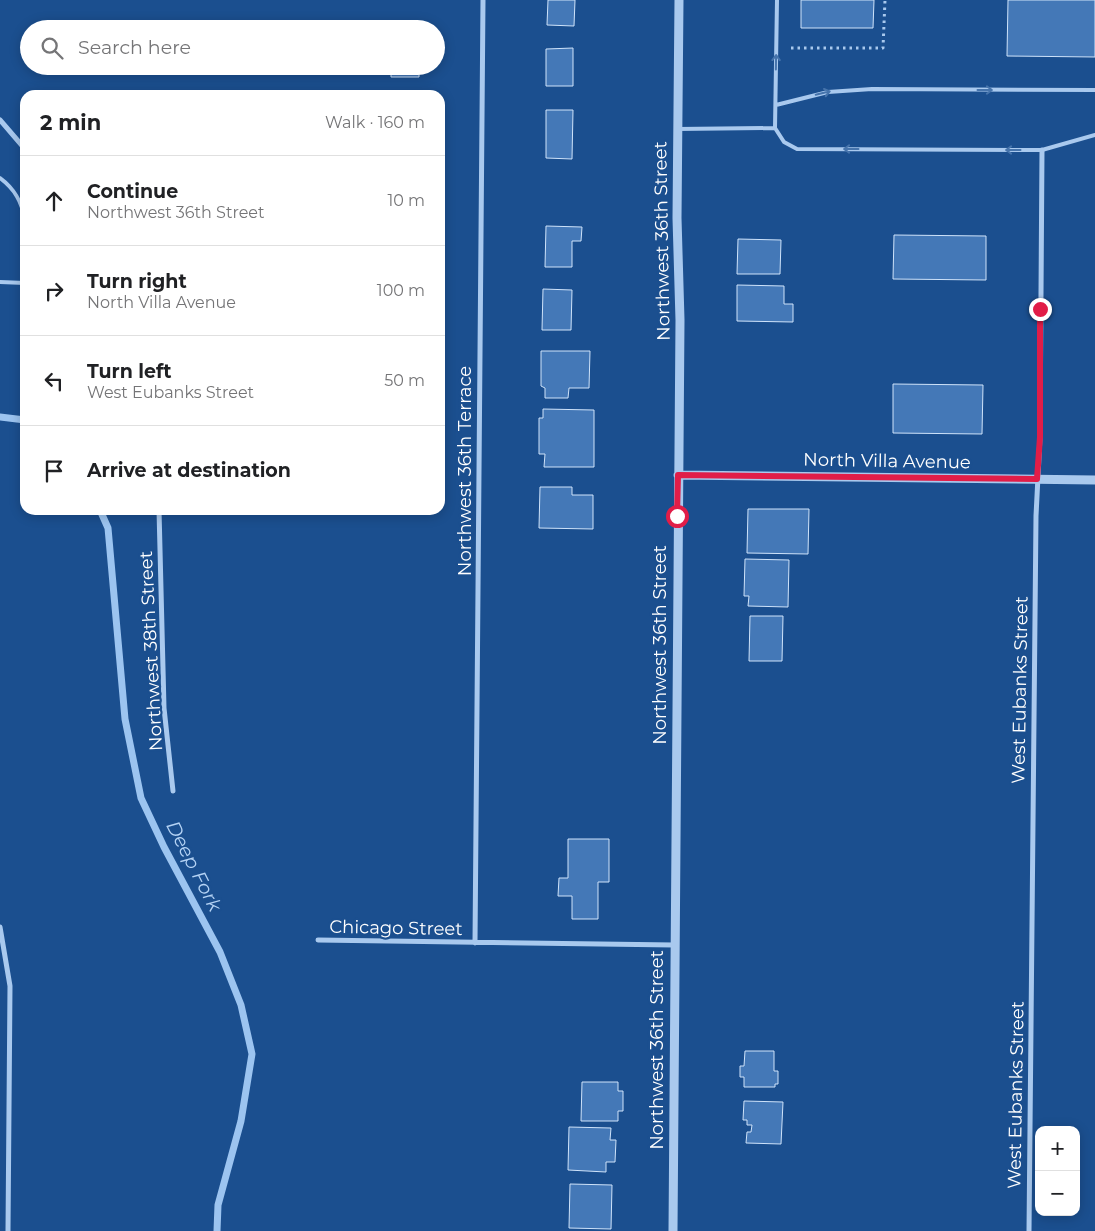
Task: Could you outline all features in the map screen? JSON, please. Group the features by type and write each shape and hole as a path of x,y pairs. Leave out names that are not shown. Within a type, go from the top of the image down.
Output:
{"street":[{"name":"Northwest 36th Terrace","path":"475,943 483,0"},
{"name":"Northwest 36th Street","path":"673,1231 680,320 677,218 679,0"},
{"path":"0,120 20,143"},
{"name":"West Eubanks Street","path":"1028,1231 1037,479 1040,437 1042,150"},
{"name":"North Villa Avenue","path":"678,475 1095,480"},
{"name":"Northwest 38th Street","path":"159,515 164,708 173,791"},
{"path":"0,927 10,986 8,1231"},
{"name":"Chicago Street","path":"318,940 674,945"}],"lane":[{"path":"777,0 775,128 784,142 797,148 1042,150 1095,136"},
{"path":"776,106 828,92 872,89 1095,90"},
{"path":"678,129 775,128"},
{"path":"0,178 8,184 20,199"},
{"path":"0,282 20,283"}],"path":[{"path":"791,48 883,48 884,0"}],"building":[{"path":"548,0 575,0 574,26 547,25"},
{"path":"801,0 874,0 873,28 801,28"},
{"path":"1008,0 1095,0 1095,57 1007,56"},
{"path":"573,48 573,86 546,86 546,49"},
{"path":"391,75 419,75 419,77 391,77"},
{"path":"546,110 573,110 572,159 546,158"},
{"path":"546,226 582,227 581,241 572,241 572,267 545,267"},
{"path":"894,235 986,236 986,280 893,279"},
{"path":"738,239 781,240 780,274 737,274"},
{"path":"737,285 784,286 784,304 793,304 793,322 737,321"},
{"path":"543,289 572,290 571,330 542,330"},
{"path":"541,351 590,351 589,388 569,388 568,398 545,398 545,388 541,386"},
{"path":"893,384 983,385 982,434 893,433"},
{"path":"543,409 594,410 594,467 544,467 545,454 539,454 539,418 543,418"},
{"path":"540,487 572,487 572,495 593,495 593,529 539,528"},
{"path":"748,509 809,509 808,554 747,553"},
{"path":"745,559 789,560 788,607 748,606 749,596 744,596"},
{"path":"750,616 783,616 782,661 749,661"},
{"path":"568,839 609,839 609,882 598,882 598,919 572,919 572,896 558,896 559,878 568,878"},
{"path":"745,1051 774,1051 774,1071 778,1071 778,1084 775,1084 775,1087 744,1087 744,1077 740,1077 740,1066 744,1066"},
{"path":"582,1082 618,1082 618,1091 623,1091 623,1111 618,1111 618,1121 581,1121"},
{"path":"744,1101 783,1102 781,1144 746,1143 747,1132 751,1132 752,1125 747,1125 747,1120 743,1120"},
{"path":"569,1127 611,1128 610,1140 616,1140 615,1162 606,1162 606,1172 568,1170"},
{"path":"570,1184 612,1185 611,1229 569,1228"}],"waterway":[{"name":"Deep Fork","path":"0,417 20,419"},
{"name":"Deep Fork","path":"102,515 108,528 125,719 141,798 164,847 220,952 241,1005 252,1054 241,1121 218,1205 217,1231"}],"route":[{"path":"677,516 678,475 1037,479 1040,437 1040,309"}]}
